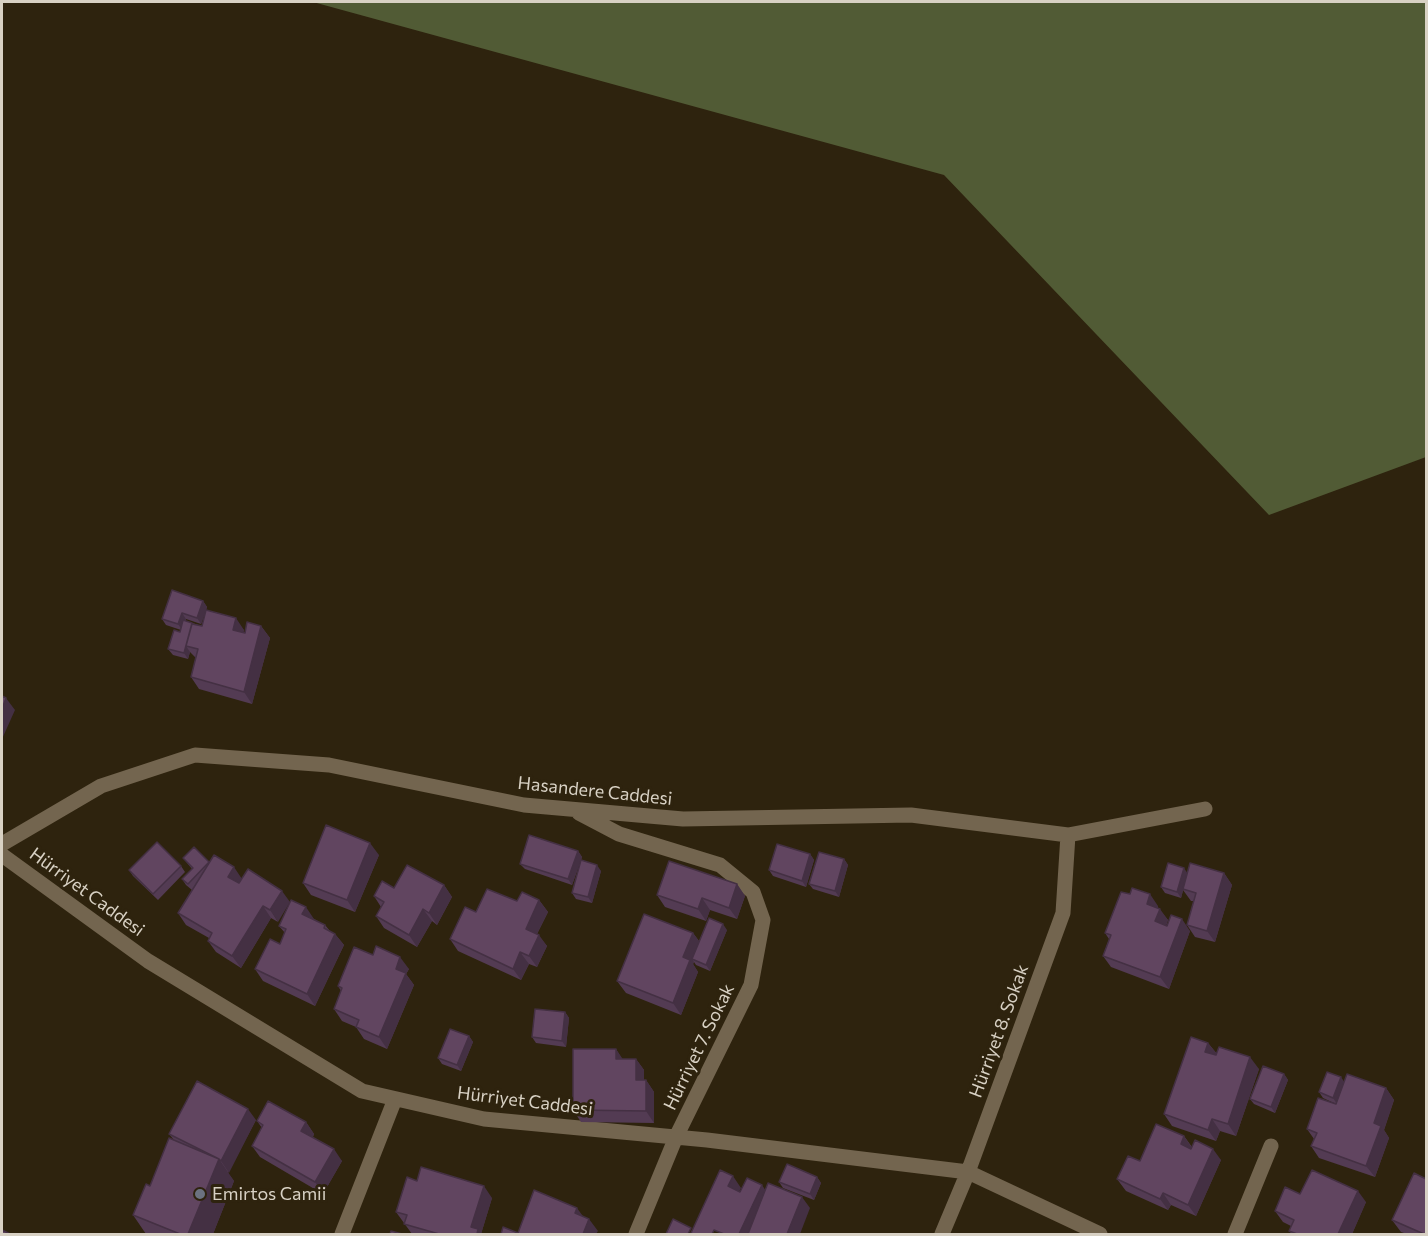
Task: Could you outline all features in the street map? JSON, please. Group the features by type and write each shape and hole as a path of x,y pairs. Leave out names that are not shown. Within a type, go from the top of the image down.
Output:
{"street":[{"name":"Hasandere Caddesi","path":"2,844 101,786 195,755 330,765 524,805 682,819 911,815 1068,835 1205,809"},
{"name":"Hürriyet 7. Sokak","path":"572,809 620,834 720,865 753,892 763,920 751,985 676,1137 636,1234"},
{"name":"Hürriyet 8. Sokak","path":"942,1234 968,1172 1063,913 1068,835"},
{"name":"Hürriyet Caddesi","path":"2,855 148,961 362,1091 484,1119 676,1137 968,1172 1100,1234"},
{"path":"342,1234 395,1099"},
{"path":"1235,1234 1272,1146"}],"green space":[{"path":"313,2 1426,2 1426,457 1269,515 944,175"}],"building":[{"path":"172,590 203,601 197,618 182,613 178,624 162,619"},
{"path":"206,610 236,618 233,630 245,633 247,622 261,626 244,692 191,677 198,649 186,646 192,624 202,626"},
{"path":"183,620 192,623 184,653 168,649 174,630 180,632"},
{"path":"2,696 6,698 2,709"},
{"path":"326,825 370,843 347,900 303,883"},
{"path":"529,835 578,851 568,879 520,864"},
{"path":"157,842 181,866 153,894 129,870"},
{"path":"777,844 810,854 802,881 769,870"},
{"path":"194,847 209,862 188,884 182,879 193,868 183,858"},
{"path":"819,852 844,859 835,891 809,884"},
{"path":"214,855 234,867 228,877 239,883 248,869 282,891 270,910 263,906 232,956 208,941 212,933 178,913"},
{"path":"581,860 597,865 588,897 572,893"},
{"path":"669,861 737,884 729,908 702,898 698,909 657,895"},
{"path":"1168,863 1184,868 1177,892 1161,887"},
{"path":"1190,863 1224,873 1207,931 1187,925 1196,893 1183,889"},
{"path":"407,865 444,885 429,913 423,909 409,935 376,916 384,902 374,896 382,881 394,888"},
{"path":"1132,888 1150,894 1147,904 1160,909 1155,921 1167,926 1171,915 1182,919 1160,977 1103,956 1111,935 1105,933 1121,892 1130,894"},
{"path":"487,889 517,901 522,892 539,900 526,929 539,935 529,956 520,952 513,969 450,939 465,907 476,912"},
{"path":"291,900 306,907 302,914 325,925 324,928 335,934 307,994 255,969 270,939 280,944 286,929 279,926"},
{"path":"644,914 693,933 683,957 690,960 673,1003 617,981"},
{"path":"709,918 723,924 706,965 692,959"},
{"path":"376,946 400,957 396,969 406,973 379,1037 356,1027 359,1020 334,1009 342,988 338,986 354,947 373,955"},
{"path":"535,1009 565,1012 562,1041 532,1037"},
{"path":"450,1029 469,1036 457,1065 438,1058"},
{"path":"1191,1037 1208,1043 1205,1052 1216,1055 1219,1047 1250,1057 1228,1124 1212,1119 1208,1130 1164,1114"},
{"path":"573,1049 616,1049 616,1059 636,1059 636,1080 646,1080 646,1111 573,1110"},
{"path":"1263,1066 1284,1074 1271,1107 1250,1099"},
{"path":"1327,1072 1341,1077 1333,1098 1319,1092"},
{"path":"1347,1074 1386,1088 1374,1123 1381,1126 1366,1166 1311,1146 1317,1133 1307,1129 1318,1098 1336,1104"},
{"path":"197,1081 248,1109 221,1161 169,1134"},
{"path":"268,1101 306,1122 301,1131 334,1149 315,1182 252,1146 263,1125 257,1121"},
{"path":"1156,1124 1184,1136 1181,1144 1191,1149 1195,1140 1213,1149 1188,1205 1163,1193 1160,1199 1117,1179 1128,1156 1140,1161"},
{"path":"169,1138 219,1159 188,1234 180,1234 133,1215 146,1184 150,1186"},
{"path":"787,1164 817,1177 810,1194 779,1182"},
{"path":"421,1167 484,1186 471,1227 478,1229 477,1234 439,1234 404,1224 407,1215 396,1212 407,1177 417,1181"},
{"path":"720,1170 733,1176 728,1186 740,1192 747,1178 762,1185 739,1234 724,1234 714,1230 712,1234 693,1234 691,1233"},
{"path":"1312,1170 1358,1191 1338,1234 1297,1234 1289,1231 1294,1220 1275,1211 1285,1187 1300,1194"},
{"path":"1414,1173 1426,1179 1426,1234 1392,1220"},
{"path":"768,1183 802,1197 787,1234 748,1234"},
{"path":"534,1190 577,1208 575,1213 589,1219 583,1234 501,1234 503,1227 518,1233"},
{"path":"673,1219 691,1228 688,1234 666,1234"}],"place":[{"name":"Emirtos Camii","path":"200,1194"}]}
